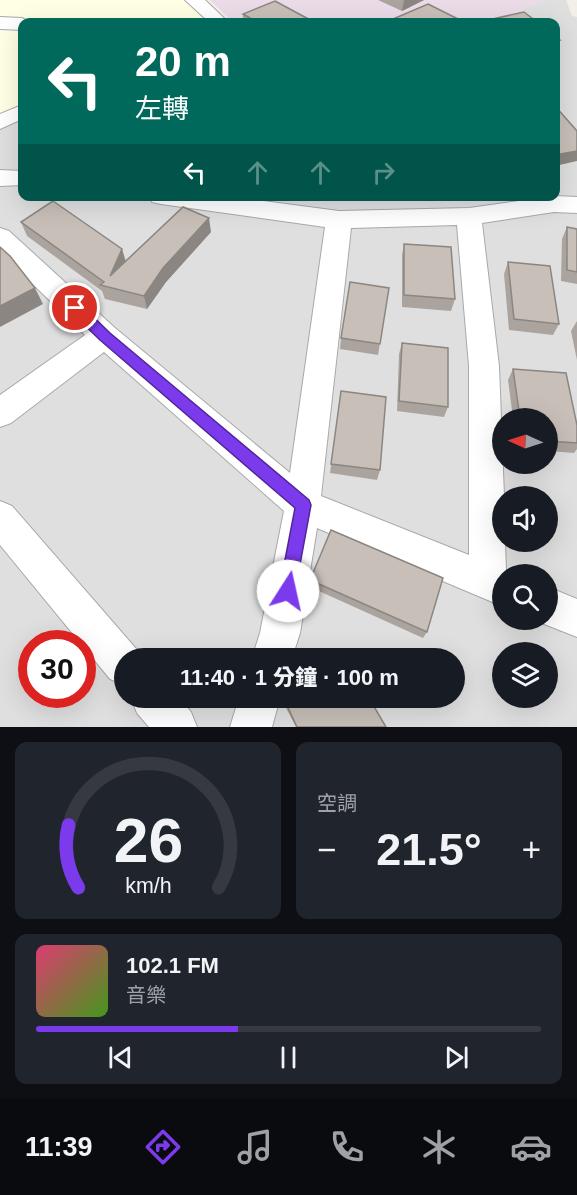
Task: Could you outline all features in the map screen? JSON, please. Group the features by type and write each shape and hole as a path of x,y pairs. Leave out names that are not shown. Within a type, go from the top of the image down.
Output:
{"street":[{"path":"194,0 214,18"},
{"path":"0,23 18,24"},
{"path":"0,122 18,113"},
{"path":"0,178 18,178"},
{"path":"198,201 339,220 469,216 554,204 577,205"},
{"path":"469,216 484,366 494,564"},
{"path":"275,648 280,633 303,505 339,220"},
{"path":"0,237 105,336 303,505 492,583"},
{"path":"0,413 105,336"},
{"path":"0,518 114,653"},
{"path":"558,610 577,618"},
{"path":"161,708 177,727"},
{"path":"250,727 257,708"}],"shaded area":[{"path":"0,0 174,18 18,18 18,201 560,201 560,18 502,18 543,0 566,0 572,16 577,17 577,727 0,727"},
{"path":"0,0 188,0 208,18 18,18 18,109 0,118"},
{"path":"210,0 543,0 502,18 229,18"}],"building":[{"path":"275,1 307,18 250,18 243,14"},
{"path":"428,4 456,18 395,18"},
{"path":"524,12 532,18 497,18"},
{"path":"560,112 577,131 577,151 560,154"},
{"path":"53,201 122,249 110,276 183,207 209,218 163,268 144,296 100,285 104,282 21,222"},
{"path":"567,227 577,229 577,272 567,270"},
{"path":"404,244 451,247 455,299 404,295"},
{"path":"0,247 35,288 0,306"},
{"path":"508,262 550,266 559,324 514,319"},
{"path":"350,282 389,288 380,344 341,338"},
{"path":"402,343 448,348 448,407 399,401"},
{"path":"513,369 566,373 577,425 577,443 558,442 558,408 519,408"},
{"path":"341,391 386,397 380,470 331,464"},
{"path":"331,530 443,578 427,632 310,580"},
{"path":"288,708 375,708 386,727 297,727"}],"route":[{"path":"75,308 303,505 288,591"}]}
